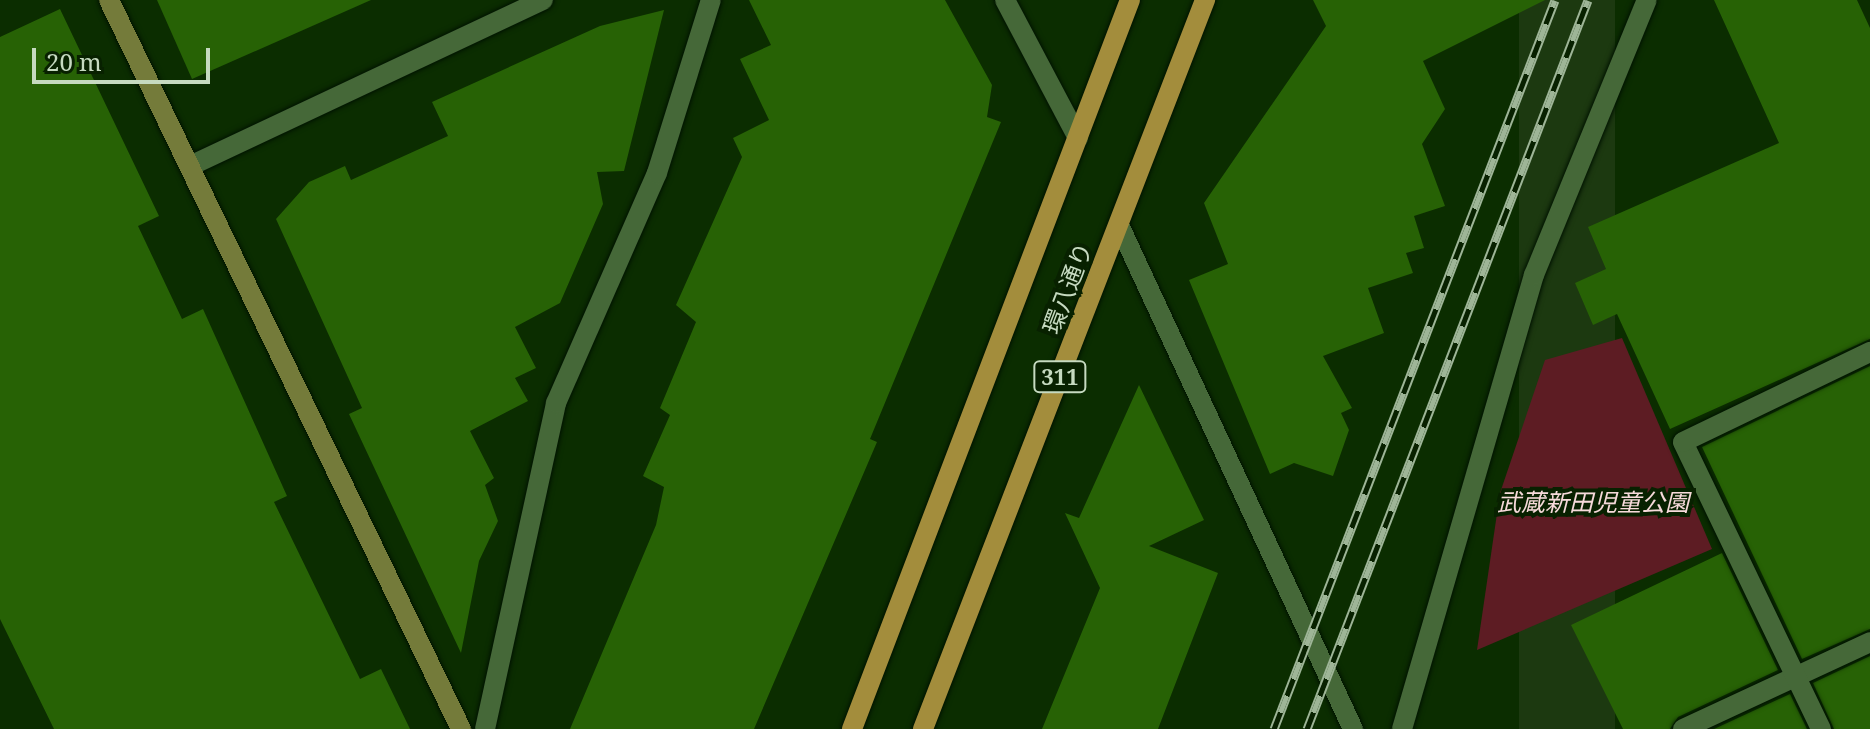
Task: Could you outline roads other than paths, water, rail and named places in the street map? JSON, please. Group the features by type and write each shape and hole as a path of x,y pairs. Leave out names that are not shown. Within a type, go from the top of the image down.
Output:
{"main road":[{"path":"1117,35 1121,0"},
{"name":"環八通り","path":"852,729 1130,0"},
{"name":"環八通り","path":"923,729 1205,0"},
{"path":"1196,25 1212,0"}],"street":[{"path":"109,0 461,729"},
{"path":"190,166 543,0"},
{"path":"485,729 556,403 657,173 711,0"},
{"path":"1005,0 1078,138"},
{"path":"1402,729 1534,275 1647,0"},
{"path":"1119,225 1353,729"},
{"path":"1821,729 1683,442 1870,352"},
{"path":"1683,729 1870,642"}],"railway":[{"path":"1274,729 1555,0"},
{"path":"1307,729 1588,0"}],"park label":[{"name":"武蔵新田児童公園","path":"1593,502"}]}
